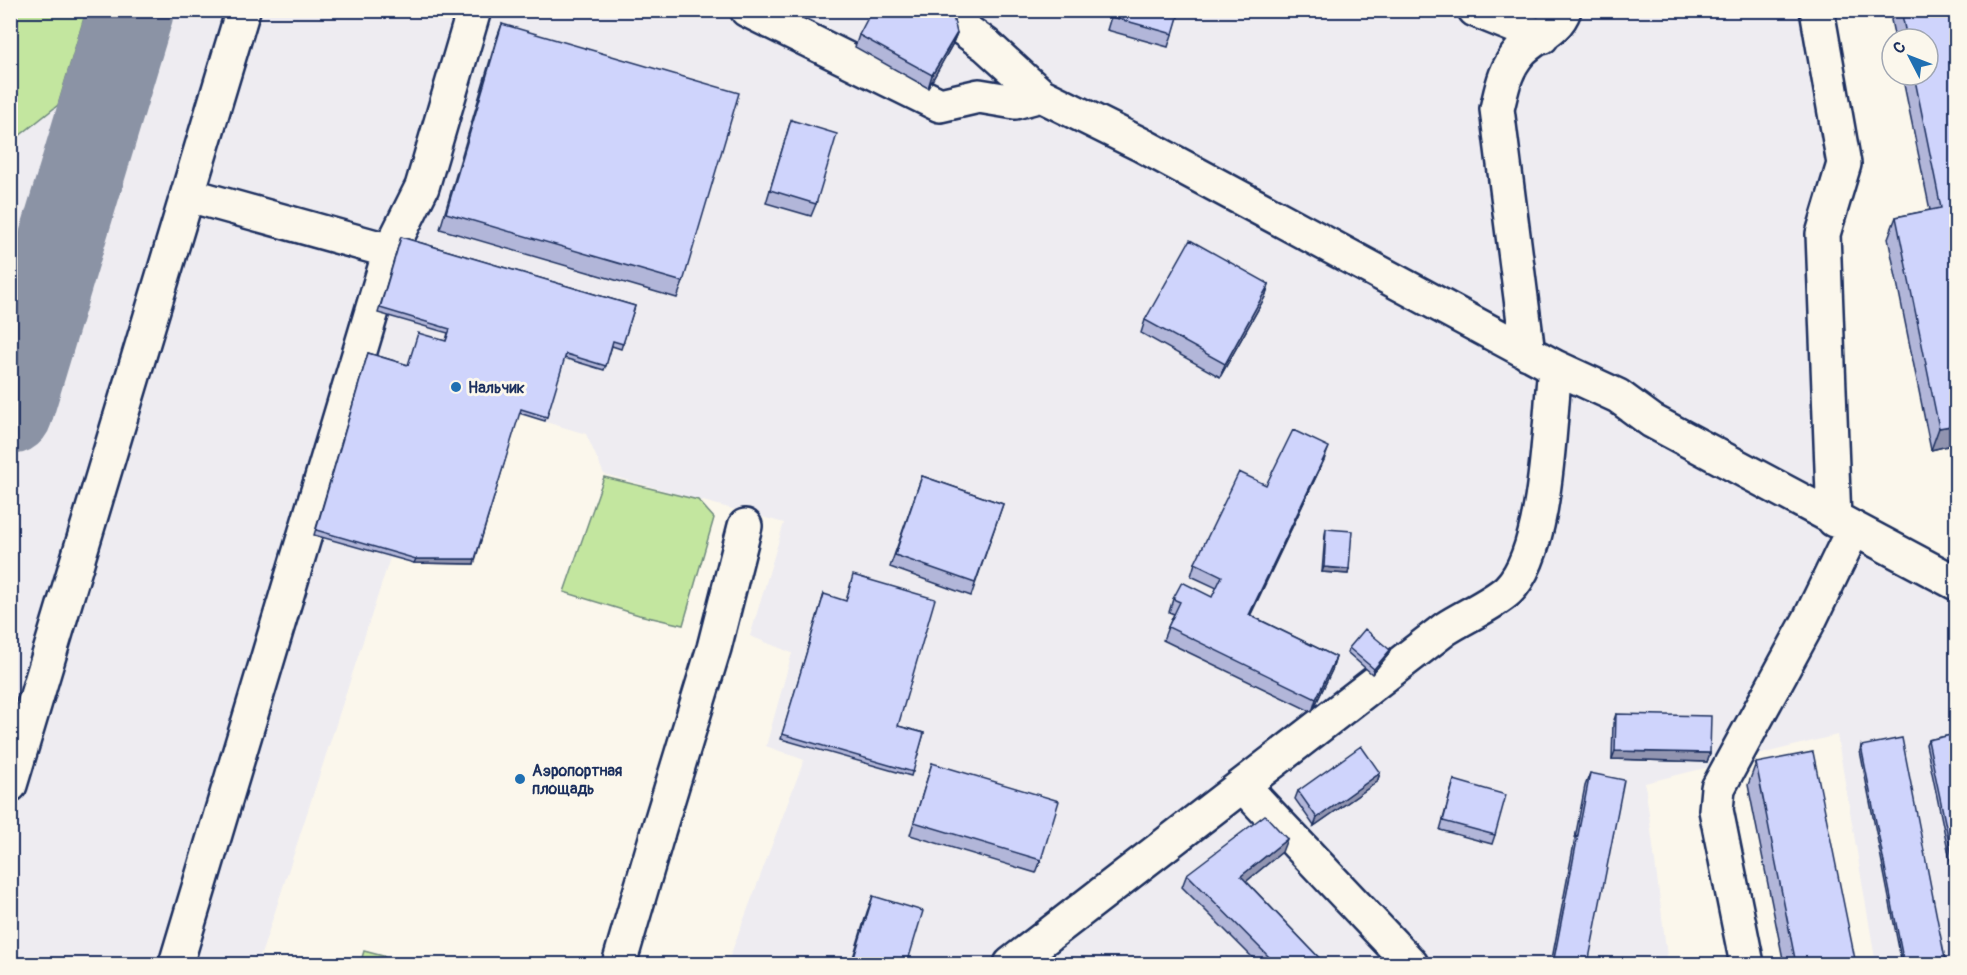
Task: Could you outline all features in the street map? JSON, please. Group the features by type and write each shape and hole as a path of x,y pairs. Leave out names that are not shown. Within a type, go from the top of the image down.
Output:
{"main road":[{"path":"10,785 243,10"},
{"path":"176,964 390,251 422,187 474,10"},
{"path":"747,10 940,105 979,96 1015,102 1041,95"},
{"path":"937,10 986,45 1041,95 1152,150 1542,360 1618,396 1652,421 1956,583"},
{"path":"1475,10 1542,36"},
{"path":"1011,964 1445,628 1508,590 1525,565 1540,512 1542,360 1497,109 1506,71 1521,51 1542,36 1564,10"},
{"path":"1747,964 1716,810 1718,788 1810,619 1844,525 1823,234 1845,164 1817,10"},
{"path":"189,195 390,251"},
{"path":"619,964 714,648 745,526"},
{"path":"1243,786 1412,964"}],"shaded area":[{"name":"Нальчик","path":"10,11 1817,11 1844,164 1823,234 1834,520 1956,583 1956,964 1876,964 1837,735 1645,783 1668,964 727,964 804,760 766,746 792,653 750,636 784,523 604,474 586,434 519,414 474,564 414,563 390,558 258,964 11,964"}],"green space":[{"path":"10,11 86,11 58,105 19,136 11,138"},
{"path":"604,477 698,500 714,518 683,625 639,615 564,592"},
{"path":"364,951 383,956 394,964 360,964"}],"building":[{"path":"872,10 943,10 953,16 957,33 932,75 859,35"},
{"path":"1114,10 1180,10 1173,34 1112,17"},
{"path":"1901,10 1956,10 1956,425 1939,428 1896,217 1941,208 1916,87 1940,87 1940,27 1905,27"},
{"path":"502,24 739,93 683,282 446,213"},
{"path":"791,120 837,134 816,204 770,190"},
{"name":"Нальчик","path":"401,237 635,306 623,344 613,341 606,366 566,354 547,417 521,409 475,559 416,559 316,530 368,353 408,365 418,333 446,341 450,329 380,308"},
{"path":"1190,240 1269,284 1225,364 1145,320"},
{"path":"1293,430 1329,447 1249,615 1336,657 1316,699 1168,627 1180,602 1173,599 1182,582 1212,597 1222,576 1195,563 1239,472 1266,485"},
{"path":"922,476 1003,504 975,583 895,555"},
{"path":"1326,529 1352,531 1349,569 1324,567"},
{"path":"853,575 935,599 898,726 924,733 913,772 782,734 824,594 846,601"},
{"path":"1365,629 1390,650 1374,669 1349,648"},
{"path":"1616,714 1711,716 1710,753 1615,751"},
{"path":"1956,734 1956,875 1928,740"},
{"path":"1902,738 1946,964 1904,964 1861,746"},
{"path":"1361,746 1380,773 1317,818 1298,791"},
{"path":"1813,752 1856,964 1796,964 1756,763"},
{"path":"932,763 1059,801 1041,860 914,822"},
{"path":"1590,773 1624,780 1588,964 1553,964"},
{"path":"1454,780 1506,795 1495,835 1443,821"},
{"path":"1265,815 1287,839 1241,876 1325,964 1276,964 1187,874"},
{"path":"873,896 923,911 907,964 852,964"}],"taxiway":[{"path":"10,412 131,10"}],"place":[{"name":"Нальчик","path":"456,387"},
{"name":"Аэропортная площадь","path":"520,779"}]}
